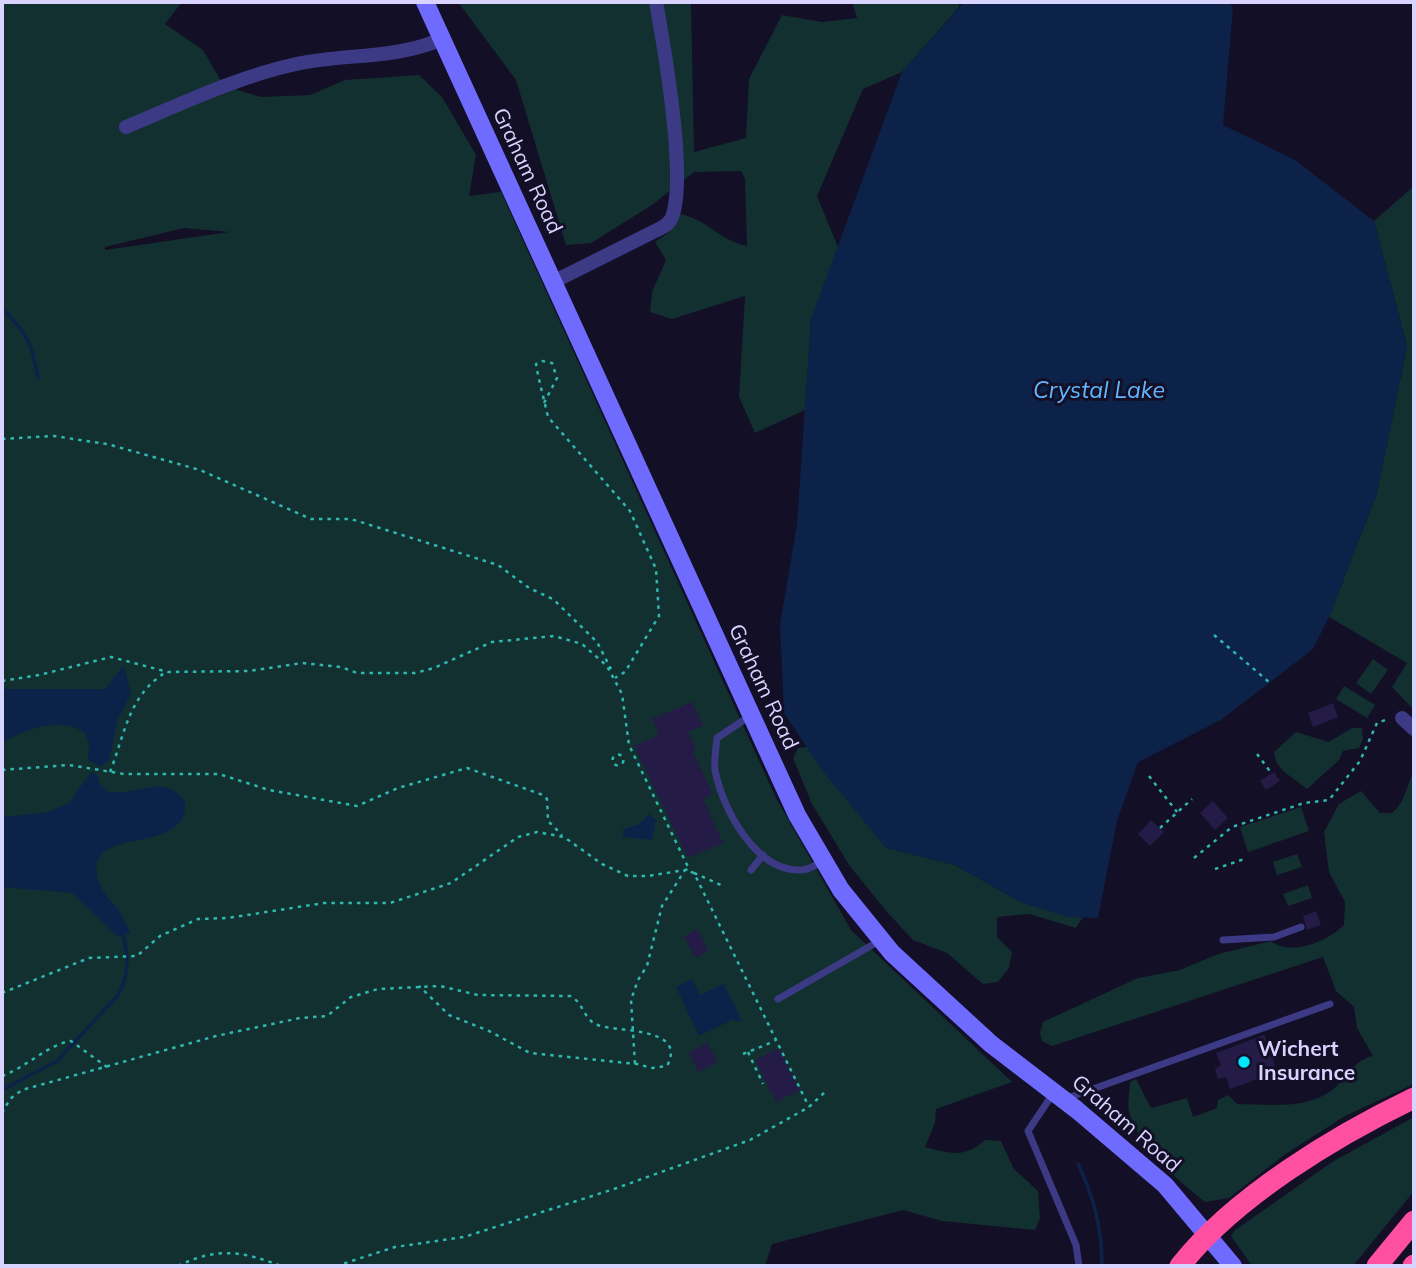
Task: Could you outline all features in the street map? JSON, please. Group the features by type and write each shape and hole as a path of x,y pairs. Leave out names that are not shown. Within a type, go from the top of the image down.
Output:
{"highway":[{"path":"1180,1266 1208,1234 1300,1163 1414,1098"},
{"path":"1377,1266 1414,1221"}],"main road":[{"name":"Graham Road","path":"425,2 797,816 841,890 881,940 970,1025 1165,1185 1233,1266"}],"street":[{"path":"553,282 621,246 661,229 673,216 675,158 669,72 656,2"},
{"path":"125,127 200,95 278,68 327,58 394,55 442,39"},
{"path":"1402,719 1414,729"}],"lane":[{"path":"751,715 717,738 715,769 729,811 754,850 780,866 803,871 824,861"},
{"path":"751,870 763,855"},
{"path":"1223,940 1274,937 1301,927"},
{"path":"778,999 881,940"},
{"path":"1079,1266 1076,1245 1028,1131 1059,1096 1330,1004"}],"path":[{"path":"544,403 557,378 552,363 542,361 536,364 544,403 552,423 630,511 656,569 659,616 625,672 615,679"},
{"path":"2,439 39,435 98,441 200,470 311,519 351,519 498,565 529,588 553,599 593,637 615,679 625,710 625,734 629,745 689,869 685,870 662,906 647,966 631,1000 635,1064"},
{"path":"1214,635 1269,682"},
{"path":"2,681 111,657 166,672 249,671 302,663 341,667 357,673 415,673 434,668 492,642 554,636 582,644 595,653 615,679"},
{"path":"110,772 134,703 146,687 166,672"},
{"path":"1194,858 1232,827 1304,803 1329,800 1360,761 1377,723 1402,719"},
{"path":"1257,754 1272,774"},
{"path":"2,770 69,765 110,772 219,774 269,790 357,806 398,788 467,768 543,794 547,799 548,821 602,864 628,876 685,870 721,885"},
{"path":"1149,776 1177,812"},
{"path":"1160,828 1192,799"},
{"path":"2,993 89,958 135,956 159,936 198,919 228,918 324,903 382,905 452,883 518,836 537,832 565,837"},
{"path":"1214,869 1247,858"},
{"path":"694,873 810,1107"},
{"path":"2,1112 10,1099 22,1090 216,1036 300,1017 327,1016 351,997 366,992 419,986 440,986 490,996 563,995 576,999 592,1023 608,1028 631,1029 664,1042 671,1055 667,1066 661,1068 530,1053 489,1031 449,1015 419,986"},
{"path":"743,1054 776,1040"},
{"path":"2,1076 29,1064 56,1046 71,1041 100,1065 109,1067"},
{"path":"748,1052 763,1084"},
{"path":"336,1266 395,1247 464,1237 614,1189 750,1140 810,1107 825,1092"},
{"path":"178,1266 223,1251 252,1254 281,1266"}],"green space":[{"path":"2,2 182,2 165,24 203,50 224,86 261,97 310,95 345,80 419,75 442,97 476,155 469,196 501,192 776,798 851,930 1012,1082 936,1109 935,1123 925,1147 956,1153 971,1150 985,1140 1001,1141 1014,1169 1038,1191 1040,1218 1035,1230 942,1221 903,1210 772,1244 765,1266 2,1266","holes":["184,228 229,232 105,250 105,247"]},
{"path":"458,2 691,2 694,152 746,138 749,79 782,15 822,22 857,18 852,2 959,2 959,7 902,72 863,89 817,196 838,247 811,320 805,410 755,433 739,397 745,296 672,319 650,312 652,292 666,260 655,242 668,233 680,214 747,246 745,179 741,171 694,172 652,205 591,243 566,245 516,80"},
{"path":"1414,186 1414,710 1392,687 1407,663 1329,617 1377,493 1407,346 1374,221"},
{"path":"1373,659 1388,670 1371,694 1356,683"},
{"path":"1344,686 1375,705 1367,718 1336,699"},
{"path":"1352,728 1362,728 1363,739 1359,748 1343,751 1339,760 1307,789 1283,771 1276,762 1274,752 1296,732 1329,742"},
{"path":"807,747 887,848 955,865 1023,903 1083,917 1076,928 1029,914 997,917 997,937 1012,952 1009,968 998,982 983,984 947,953 913,940 849,865 812,804 793,758 798,748"},
{"path":"1414,771 1414,1084 1345,1116 1284,1155 1229,1198 1205,1202 1162,1163 1143,1141 1129,1111 1130,1082 1136,1079 1151,1108 1187,1098 1193,1117 1217,1108 1218,1100 1228,1095 1237,1104 1277,1105 1302,1103 1326,1094 1357,1064 1373,1056 1357,1028 1354,1007 1336,991 1323,957 1052,1046 1042,1041 1040,1033 1043,1022 1138,978 1180,970 1218,954 1271,941 1289,948 1309,945 1337,931 1344,925 1345,902 1329,872 1324,832 1339,804 1361,791 1380,813 1392,813 1403,799"},
{"path":"1301,807 1309,831 1248,852 1240,827"},
{"path":"1297,854 1302,867 1277,875 1273,862"},
{"path":"1308,885 1312,898 1288,906 1283,894"},
{"path":"1414,1117 1414,1191 1353,1266 1252,1266 1231,1236 1234,1231 1332,1162"}],"water":[{"name":"Crystal Lake","path":"964,2 1228,2 1233,7 1223,125 1295,160 1374,221 1407,346 1377,493 1329,617 1313,649 1221,720 1138,762 1117,821 1098,918 1068,917 1023,903 955,865 886,848 821,769 784,713 780,625 797,524 811,319 902,72"},
{"path":"124,665 131,694 118,719 109,760 100,767 88,760 89,743 85,733 65,725 31,729 2,743 2,689 105,689"},
{"path":"91,772 97,774 100,784 108,792 149,787 169,788 185,802 182,819 170,830 118,845 105,852 97,863 101,887 121,913 130,933 118,937 72,893 2,887 2,817 48,812 69,803"},
{"path":"649,814 656,820 652,840 623,837 623,829 638,825"},
{"path":"692,979 700,995 724,984 742,1020 736,1022 734,1019 699,1036 676,987"}],"building":[{"path":"692,702 703,725 688,732 696,750 693,752 713,794 703,799 723,843 688,858 634,746 659,735 652,719"},
{"path":"1333,703 1338,717 1313,727 1308,713"},
{"path":"1274,772 1280,781 1266,790 1260,781"},
{"path":"1213,801 1228,818 1215,830 1200,813"},
{"path":"1151,820 1164,832 1150,846 1138,834"},
{"path":"1316,911 1321,925 1307,930 1303,916"},
{"path":"698,929 708,951 695,958 684,936"},
{"path":"1264,1035 1276,1057 1273,1061 1277,1072 1230,1089 1226,1077 1218,1079 1215,1069 1221,1065 1216,1053"},
{"path":"708,1043 717,1062 698,1072 689,1052"},
{"path":"779,1048 800,1090 776,1102 755,1060"}],"waterway":[{"path":"2,308 27,339 38,378"},
{"path":"2,1090 57,1061 118,995 125,980 127,965 123,933"},
{"path":"1078,1164 1096,1214 1102,1266"}],"place":[{"name":"Wichert Insurance","path":"1244,1062"}]}
